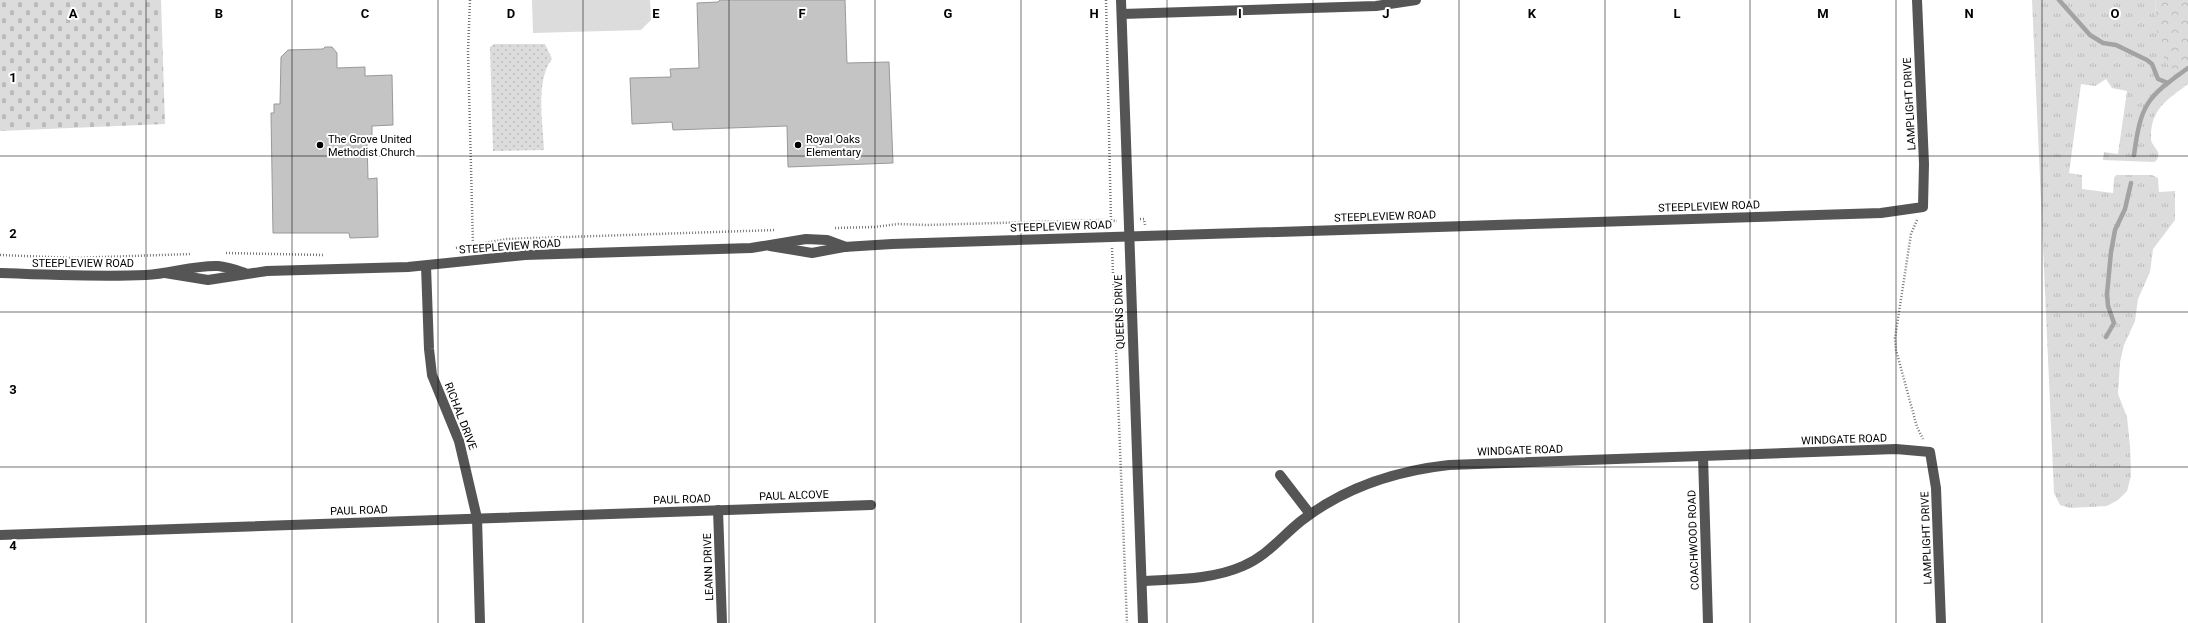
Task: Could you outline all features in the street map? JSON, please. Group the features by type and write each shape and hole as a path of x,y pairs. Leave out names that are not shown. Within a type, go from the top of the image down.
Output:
{"street":[{"name":"QUEENS DRIVE","path":"1121,0 1143,623"},
{"path":"1122,14 1376,6 1416,0"},
{"name":"LAMPLIGHT DRIVE","path":"1917,0 1924,164 1923,207"},
{"name":"STEEPLEVIEW ROAD","path":"770,246 807,253 848,247 1129,236 1873,214 1923,207"},
{"name":"STEEPLEVIEW ROAD","path":"165,273 208,280 251,273 426,266 509,256 770,246 812,239 827,240 848,247"},
{"name":"STEEPLEVIEW ROAD","path":"0,273 85,276 165,273 208,266 226,267 251,273"},
{"name":"RICHAL DRIVE","path":"426,266 429,349 432,375 459,441 472,492 476,518 480,623"},
{"name":"WINDGATE ROAD","path":"1142,580 1209,577 1239,568 1261,557 1310,514 1355,488 1400,472 1424,467 1896,449 1930,452"},
{"name":"LAMPLIGHT DRIVE","path":"1930,452 1936,488 1941,623"},
{"name":"COACHWOOD ROAD","path":"1703,456 1708,623"},
{"path":"1280,475 1310,514"},
{"name":"PAUL ALCOVE","path":"718,510 871,505"},
{"name":"PAUL ROAD","path":"0,534 718,510"},
{"name":"LEANN DRIVE","path":"718,510 722,623"}],"path":[{"path":"470,0 468,51 473,245"},
{"path":"927,225 1100,220 1111,222 1106,0"},
{"path":"1923,207 1911,234 1895,338 1896,350 1917,427 1930,452"},
{"path":"452,248 507,239 701,231"},
{"path":"0,255 73,258 196,254"},
{"path":"220,254 327,255"},
{"path":"1113,257 1127,623"}],"green space":[{"path":"0,0 161,0 165,124 0,131"},
{"path":"532,0 650,0 651,20 641,30 533,33"},
{"path":"2032,0 2156,0 2157,22 2162,40 2184,73 2188,73 2188,84 2166,101 2156,113 2151,129 2151,140 2157,150 2158,158 2153,162 2103,160 2104,152 2118,154 2127,91 2112,88 2106,79 2095,86 2081,84 2069,173 2082,175 2082,189 2113,193 2114,178 2116,175 2152,175 2158,178 2159,192 2175,191 2175,220 2153,249 2150,272 2138,299 2135,321 2124,345 2120,362 2118,394 2127,417 2131,476 2127,491 2118,500 2107,506 2070,508 2060,505 2054,493"},
{"path":"2156,0 2188,0 2188,73 2180,72 2172,68 2168,65 2165,59 2159,43"},
{"path":"494,44 545,44 552,59 543,79 542,90 541,103 544,150 493,151 490,47"}],"building":[{"name":"Royal Oaks Elementary","path":"720,0 845,0 847,63 889,62 893,163 788,167 787,126 673,130 672,122 632,124 630,78 671,77 670,69 699,68 697,3 718,2"},
{"name":"The Grove United Methodist Church","path":"325,47 332,47 337,53 337,68 365,67 365,76 392,75 393,125 372,126 372,138 367,139 368,179 377,178 378,237 350,238 349,233 273,233 271,113 274,113 274,104 280,104 281,57 288,50 323,49"}],"waterway":[{"path":"2059,0 2090,35 2103,43 2116,45 2147,60 2152,64 2158,79 2168,83"},
{"path":"2134,155 2139,124 2148,104 2154,95 2188,68"},
{"path":"2106,337 2114,323 2108,306 2107,294 2111,252 2115,230 2125,209 2131,183"}],"place":[{"name":"The Grove United Methodist Church","path":"320,145"},
{"name":"Royal Oaks Elementary","path":"798,145"}]}
